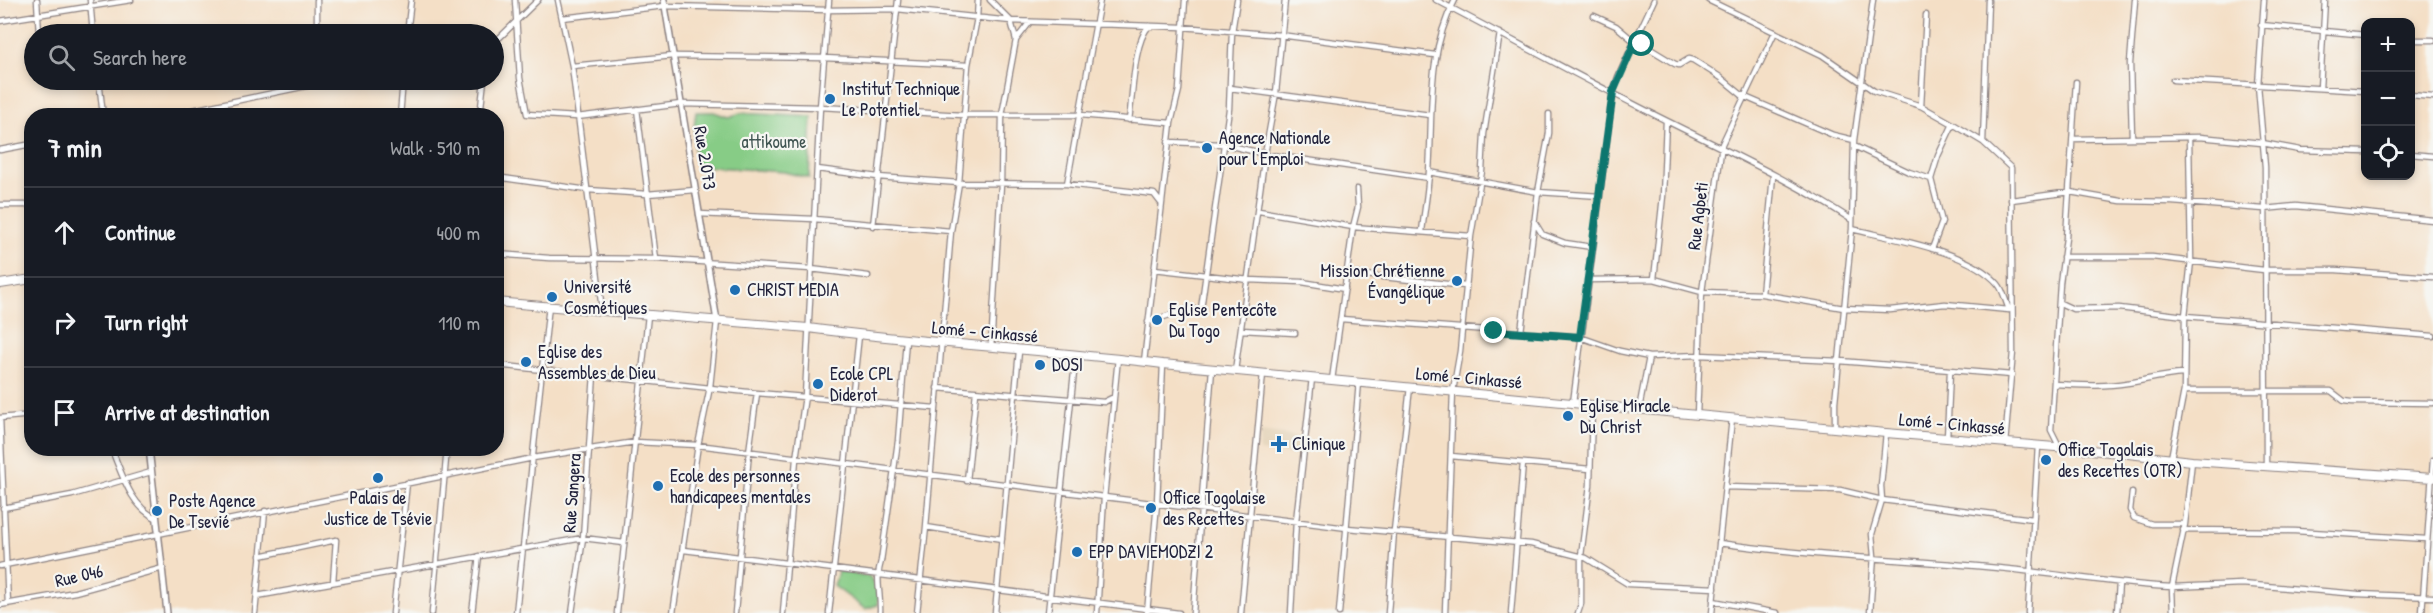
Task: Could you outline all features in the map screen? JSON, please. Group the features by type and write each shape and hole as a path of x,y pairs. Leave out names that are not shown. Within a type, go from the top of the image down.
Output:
{"highway":[{"path":"0,284 24,280"},
{"name":"Lomé - Cinkassé","path":"504,301 808,328 906,340 1118,358 1263,374 1835,427 1886,434 2192,461 2432,478"}],"street":[{"path":"37,0 38,24"},
{"path":"90,0 92,24"},
{"path":"0,21 131,0"},
{"path":"316,0 317,24"},
{"path":"408,24 411,0"},
{"path":"515,0 520,78 527,114 577,117 681,104 820,107 886,113 1080,115 1171,123"},
{"path":"504,32 537,0"},
{"path":"558,0 572,66 602,310"},
{"path":"783,613 796,459 805,396 820,107 829,0"},
{"path":"873,226 898,0"},
{"path":"917,613 951,231 958,183 968,65 978,0"},
{"path":"990,0 1011,21 1016,40 1002,115 1001,184 991,348"},
{"path":"1067,184 1100,0"},
{"path":"1144,362 1168,142 1179,90 1185,0"},
{"path":"1148,322 1185,310 1201,309 1230,88 1232,32 1237,0"},
{"path":"1235,371 1265,154 1276,93 1285,0"},
{"path":"1436,0 1666,121 1721,147 1852,220"},
{"path":"1422,232 1429,175 1430,115 1435,55 1455,0"},
{"path":"1573,403 1613,92 1654,0"},
{"path":"1708,0 1822,55 1874,91 1921,106 1983,142 2011,168 2012,375 2005,444"},
{"path":"1835,427 1852,229 1854,143 1873,0"},
{"path":"1983,142 1988,0"},
{"path":"2132,137 2130,63 2135,0"},
{"path":"2264,0 2258,85 2265,167 2266,465"},
{"path":"2320,88 2325,0"},
{"path":"562,18 664,3 828,10 897,9 1011,21 1182,27 1280,35 1435,55"},
{"name":"Rue 2.073","path":"664,3 717,321"},
{"path":"1921,106 1926,15"},
{"path":"1594,16 1675,64 1680,65 1689,59 1693,60 1720,77 1743,96 1854,143 1908,172 1931,179"},
{"path":"1016,40 1030,22"},
{"path":"2261,25 2361,35"},
{"path":"1129,120 1136,56 1143,33 1149,26"},
{"name":"Rue Agbeti","path":"1697,415 1702,292 1721,147 1775,32"},
{"path":"1446,613 1453,391 1484,134 1500,33"},
{"path":"2415,40 2433,40"},
{"path":"572,66 673,56 824,58 968,65"},
{"path":"2173,80 2361,91"},
{"path":"2060,448 2051,430 2060,283 2070,192 2076,82"},
{"path":"1230,88 1430,115"},
{"path":"100,90 102,108"},
{"path":"199,108 278,90"},
{"path":"401,108 402,90"},
{"path":"481,108 483,90"},
{"path":"2415,95 2433,97"},
{"path":"637,110 656,259"},
{"path":"1521,332 1538,192 1549,133 1549,114"},
{"path":"1654,279 1663,196 1666,121"},
{"path":"1932,249 1942,222 1931,179 1938,156 1953,124"},
{"path":"2171,458 2184,391 2185,316 2191,261 2189,138"},
{"path":"2073,139 2189,138 2262,143 2300,150 2361,152"},
{"path":"1168,142 1223,144 1265,154 1480,182 1538,192 1599,196"},
{"path":"0,150 24,146"},
{"path":"2415,154 2433,156"},
{"path":"817,169 878,177 958,183 1067,184 1154,194 1162,204"},
{"path":"1762,294 1773,176"},
{"path":"504,178 588,190 647,194 695,190"},
{"path":"1332,380 1353,226 1358,207 1358,189"},
{"path":"2011,200 2070,192 2121,201 2264,209 2296,206 2433,220"},
{"path":"0,205 24,205"},
{"path":"1258,211 1353,226 1471,236"},
{"path":"699,214 814,219 873,226 951,231"},
{"path":"1534,221 1542,234 1565,243 1593,247"},
{"path":"1852,229 1932,249 1958,258 1990,275 2001,287 2010,310"},
{"path":"504,255 549,258 656,259 812,269 868,276"},
{"path":"2063,257 2118,255 2264,270 2336,270 2433,277"},
{"path":"1154,269 1249,280 1302,282 1345,289"},
{"path":"1347,273 1465,286"},
{"path":"1588,280 1654,279 1702,292 1762,294 1844,308 1890,310 1945,304 2010,310"},
{"path":"2060,303 2073,309 2119,308 2185,316 2433,336"},
{"path":"516,613 549,305"},
{"path":"617,613 648,315"},
{"path":"1341,319 1580,337 1620,351 1649,357 1699,355 1840,361 2012,375"},
{"path":"673,613 698,446 710,387 717,321"},
{"path":"1242,330 1295,333"},
{"path":"829,613 859,335"},
{"path":"880,613 881,597 877,575 894,471 906,340"},
{"path":"995,613 1019,351"},
{"path":"1048,613 1076,354"},
{"path":"1639,410 1649,357"},
{"path":"1097,613 1104,498 1118,358"},
{"path":"1147,611 1156,503 1163,364"},
{"path":"504,366 757,393 935,408"},
{"path":"1193,613 1212,369"},
{"path":"1947,439 1950,371"},
{"name":"Rue Sangera","path":"572,613 583,538 594,374"},
{"path":"1241,613 1263,374"},
{"path":"2055,384 2096,386 2184,374"},
{"path":"1291,613 1296,521 1312,378"},
{"path":"1339,613 1359,382"},
{"path":"1388,613 1394,531 1410,387"},
{"path":"937,388 1104,402 1114,398"},
{"path":"2184,391 2331,391 2343,401 2433,403"},
{"path":"967,481 976,392"},
{"path":"735,613 749,453 757,393"},
{"path":"1578,613 1581,604 1581,556 1586,525 1592,405"},
{"path":"8,604 1,509 0,418 24,416"},
{"path":"1712,613 1732,418"},
{"path":"1870,613 1874,556 1872,534 1882,500 1881,486 1886,434"},
{"path":"0,566 445,475 635,442 698,446 1347,528 1531,544 1597,562 1628,584 1715,588"},
{"path":"2028,613 2038,446"},
{"path":"114,456 144,513 156,518"},
{"path":"149,456 167,613"},
{"path":"432,613 446,456"},
{"path":"1451,456 1590,469"},
{"path":"2422,613 2433,460"},
{"path":"2173,613 2172,587 2184,527 2192,461"},
{"path":"1511,613 1523,463"},
{"path":"1,509 72,495 151,472"},
{"path":"393,613 407,483"},
{"path":"1725,488 1840,490 1882,500 2033,519"},
{"path":"2132,494 2130,510 2134,518 2152,524 2426,539"},
{"path":"255,613 265,511"},
{"path":"926,527 1002,539"},
{"path":"256,596 583,538 624,543"},
{"path":"260,556 336,540 333,582"},
{"path":"1719,543 1790,553 1874,556 2029,570 2119,583 2172,587 2242,584 2358,594 2433,597"},
{"path":"684,550 1050,595 1147,611 1179,613"},
{"path":"472,613 479,556"},
{"name":"Rue 046","path":"0,606 75,592 163,568"},
{"path":"2117,613 2119,583"},
{"path":"1713,601 1777,613"}],"shaded area":[{"name":"Clinique","path":"1261,432 1299,437 1297,455 1259,451"}],"green space":[{"name":"attikoume","path":"696,112 714,112 728,117 741,113 812,117 809,178 784,172 701,166 696,162 694,149"},
{"path":"838,571 869,576 879,592 878,605 865,609 834,586"}],"place":[{"name":"Institut Technique Le Potentiel","path":"830,99"},
{"name":"Agence Nationale pour l'Emploi","path":"1207,148"},
{"name":"Mission Chrétienne Évangélique","path":"1457,281"},
{"name":"CHRIST MEDIA","path":"735,290"},
{"name":"Université Cosmétiques","path":"552,297"},
{"name":"Eglise Pentecôte Du Togo","path":"1157,320"},
{"name":"Eglise des Assembles de Dieu","path":"526,362"},
{"name":"DOSI","path":"1040,365"},
{"name":"Ecole CPL Diderot","path":"818,384"},
{"name":"Eglise Miracle Du Christ","path":"1568,416"},
{"name":"Clinique","path":"1279,444"},
{"name":"Office Togolais des Recettes (OTR)","path":"2046,460"},
{"name":"Palais de Justice de Tsévie","path":"378,478"},
{"name":"Ecole des personnes handicapees mentales","path":"658,486"},
{"name":"Office Togolaise des Recettes","path":"1151,508"},
{"name":"Poste Agence De Tsevié","path":"157,511"},
{"name":"EPP DAVIEMODZI 2","path":"1077,552"}],"route":[{"path":"1494,331 1580,337 1613,92 1635,42 1642,44"}]}
